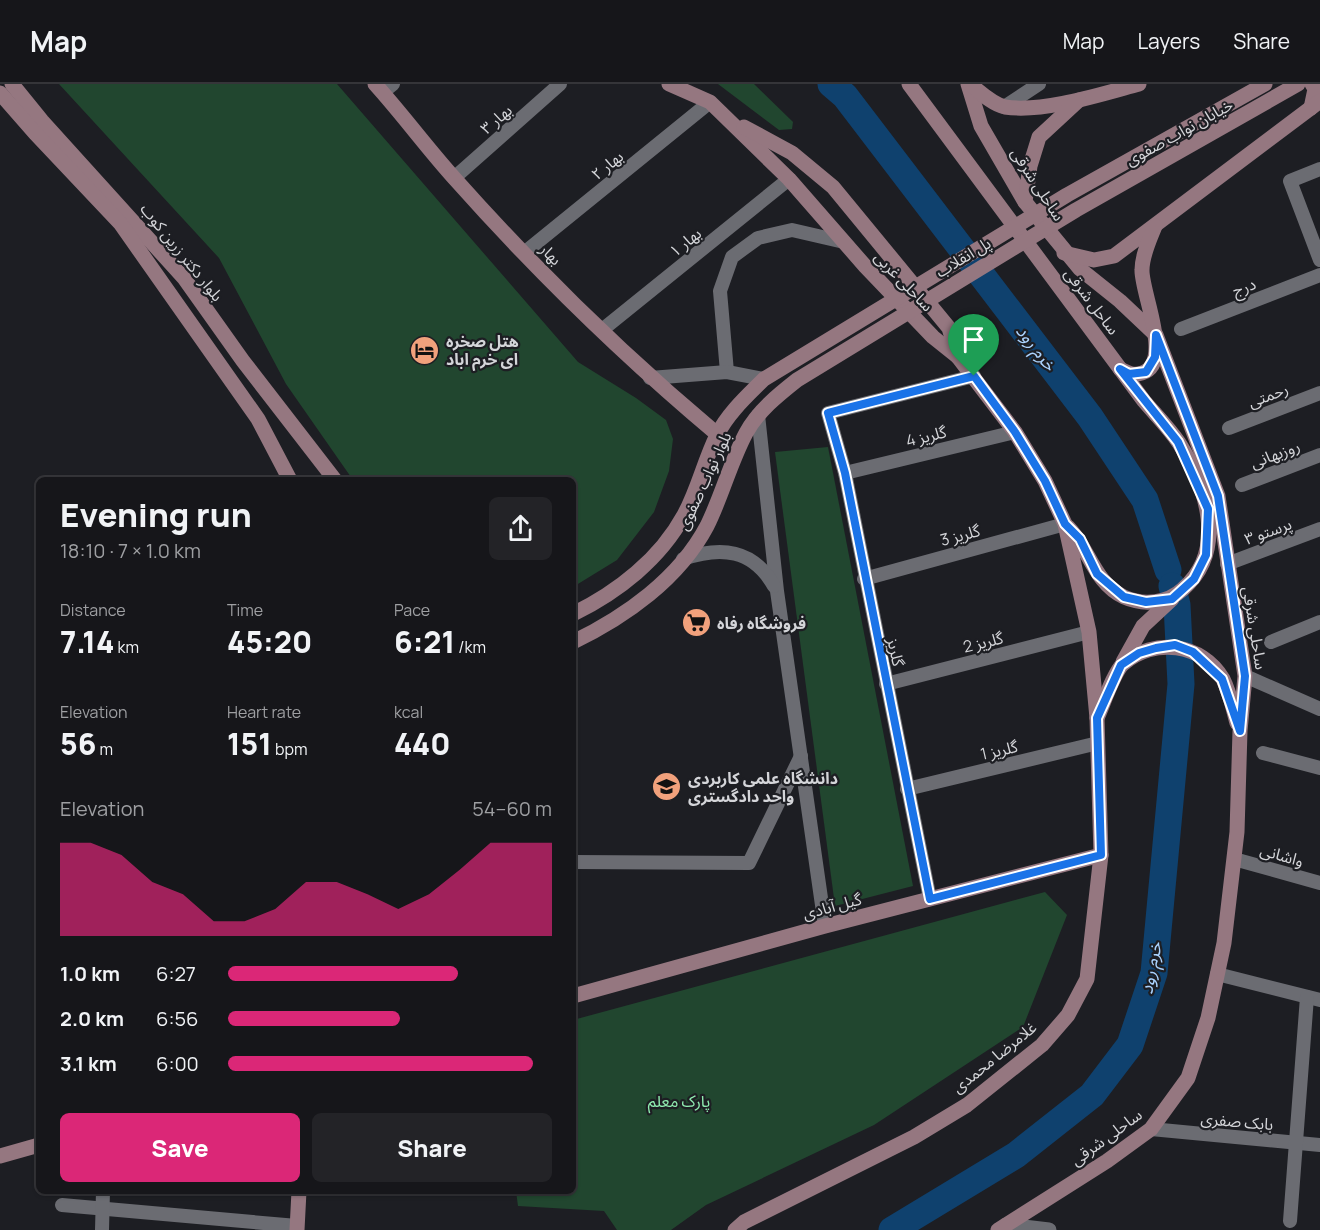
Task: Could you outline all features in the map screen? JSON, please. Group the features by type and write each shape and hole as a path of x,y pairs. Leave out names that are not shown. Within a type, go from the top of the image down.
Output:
{"main road":[{"name":"بلوار دکتر زرین کوب","path":"12,84 42,122 184,278 243,361 333,477"},
{"name":"ساحلی غربی","path":"669,84 710,102 789,179 933,337 958,357 1015,432 1045,481 1065,524 1089,632 1097,718"},
{"name":"ساحل شرقی","path":"909,84 1120,369 1178,442 1208,509 1206,555 1194,579 1172,599"},
{"path":"969,84 986,98 1004,106 1029,106 1079,100 1138,84"},
{"name":"ساحلی شرقی","path":"969,84 981,126 1025,202 1064,253 1156,335 1218,496 1245,676 1240,731 1238,832 1217,974 1208,1018 1188,1078 1151,1129 1107,1161 1002,1227"},
{"name":"خیابان نواب صفوی","path":"1067,195 1265,84"},
{"name":"خیابان نواب صفوی","path":"1076,210 1298,84"},
{"path":"1064,253 1094,260 1114,256 1316,105 1315,89 1312,84"},
{"name":"بهار","path":"384,87 454,178 524,253 650,378 717,434"},
{"name":"بلوار دکتر زرین کوب","path":"0,93 35,134 120,222 258,419 288,477"},
{"path":"1025,202 1030,166 1039,137 1079,100"},
{"path":"729,120 792,153 833,187 949,328 958,357"},
{"name":"پل انقلاب","path":"860,321 1067,195"},
{"name":"پل انقلاب","path":"868,335 1076,210"},
{"path":"1120,369 1129,374 1146,372 1155,357 1156,335 1144,290 1142,269 1155,225"},
{"name":"بلوار نواب صفوی","path":"576,612 609,594 633,576 665,544 684,516 717,434 731,414 764,379 860,321"},
{"name":"بلوار نواب صفوی","path":"576,640 623,614 651,593 683,559 706,528 742,441 758,415 797,380 868,335"},
{"path":"1065,524 1080,539 1097,574 1124,597 1146,602 1172,599"},
{"path":"1097,718 1121,665 1143,626 1172,599"},
{"path":"1121,665 1139,653 1175,645 1193,652 1222,679 1240,731"},
{"name":"غلامرضا محمدی","path":"735,1230 744,1222 914,1137 967,1105 1042,1044 1068,1015 1087,979 1101,855 1097,718"},
{"name":"گیل آبادی","path":"576,995 825,926 1101,855"},
{"path":"0,1156 36,1146"},
{"path":"297,1228 299,1194"}],"street":[{"name":"بهار ۳","path":"454,178 560,84"},
{"path":"1004,106 1039,84"},
{"name":"بهار ۲","path":"524,253 710,102"},
{"path":"1320,169 1290,181 1320,260"},
{"name":"بهار ۱","path":"602,330 789,179"},
{"path":"727,372 720,291 732,257 758,238 792,230 844,242"},
{"name":"درج","path":"1181,329 1320,275"},
{"path":"650,378 727,372 764,379"},
{"name":"گلریز","path":"930,899 864,579 845,473 828,413 974,376"},
{"name":"رحمتی","path":"1229,428 1320,393"},
{"path":"758,415 777,591 825,926"},
{"name":"گلریز 4","path":"845,473 1015,432"},
{"name":"روزبهانی","path":"1242,485 1320,455"},
{"name":"گلریز 3","path":"864,579 1065,524"},
{"name":"پرستو ۳","path":"1227,564 1320,529"},
{"path":"683,559 702,553 723,552 740,555 764,569 777,591"},
{"path":"1271,642 1320,622"},
{"name":"گلریز 2","path":"886,684 1089,632"},
{"path":"1245,676 1320,709"},
{"name":"گلریز 1","path":"907,789 1098,743"},
{"path":"1263,753 1320,768"},
{"path":"576,862 749,863 801,756"},
{"name":"واشانی","path":"1234,859 1320,883"},
{"path":"1217,974 1313,999 1296,1143 1290,1221"},
{"name":"بابک صفری","path":"1151,1129 1320,1145"},
{"path":"102,1230 103,1194"},
{"path":"62,1205 297,1228"},
{"path":"1002,1227 1049,1230"}],"green space":[{"path":"59,84 337,84 578,362 636,398 666,420 673,439 669,471 654,512 617,560 576,585 576,477 351,477 286,384 219,258"},
{"path":"718,84 754,84 793,122 792,129 779,130"},
{"path":"828,447 913,886 835,906 775,452"},
{"name":"پارک معلم","path":"1045,892 1067,915 1023,1027 874,1125 706,1205 671,1230 617,1230 604,1211 518,1206 516,1194 576,1194 576,1019"}],"waterway":[{"name":"خرم رود","path":"831,84 845,96 1090,417 1145,500 1168,570"},
{"name":"خرم رود","path":"892,1230 1016,1155 1092,1095 1130,1045 1154,973 1181,684 1177,605 1172,586"}],"place":[{"name":"هتل صخره ای خرم اباد","path":"425,350"},
{"name":"فروشگاه رفاه","path":"696,623"},
{"name":"دانشگاه علمی کاربردی واحد دادگستری","path":"667,787"}],"route":[{"path":"1156,335 1199,441 1218,496 1245,676 1240,731 1222,679 1214,669 1193,652 1175,645 1156,648 1139,653 1121,665 1097,718 1101,855 930,899 864,579 845,473 828,413 974,376 1015,432 1056,501 1065,524 1080,539 1097,574 1124,597 1146,602 1172,599 1194,579 1206,555 1209,535 1208,509 1178,442 1120,369 1129,374 1146,372 1155,357 1156,335"}]}
